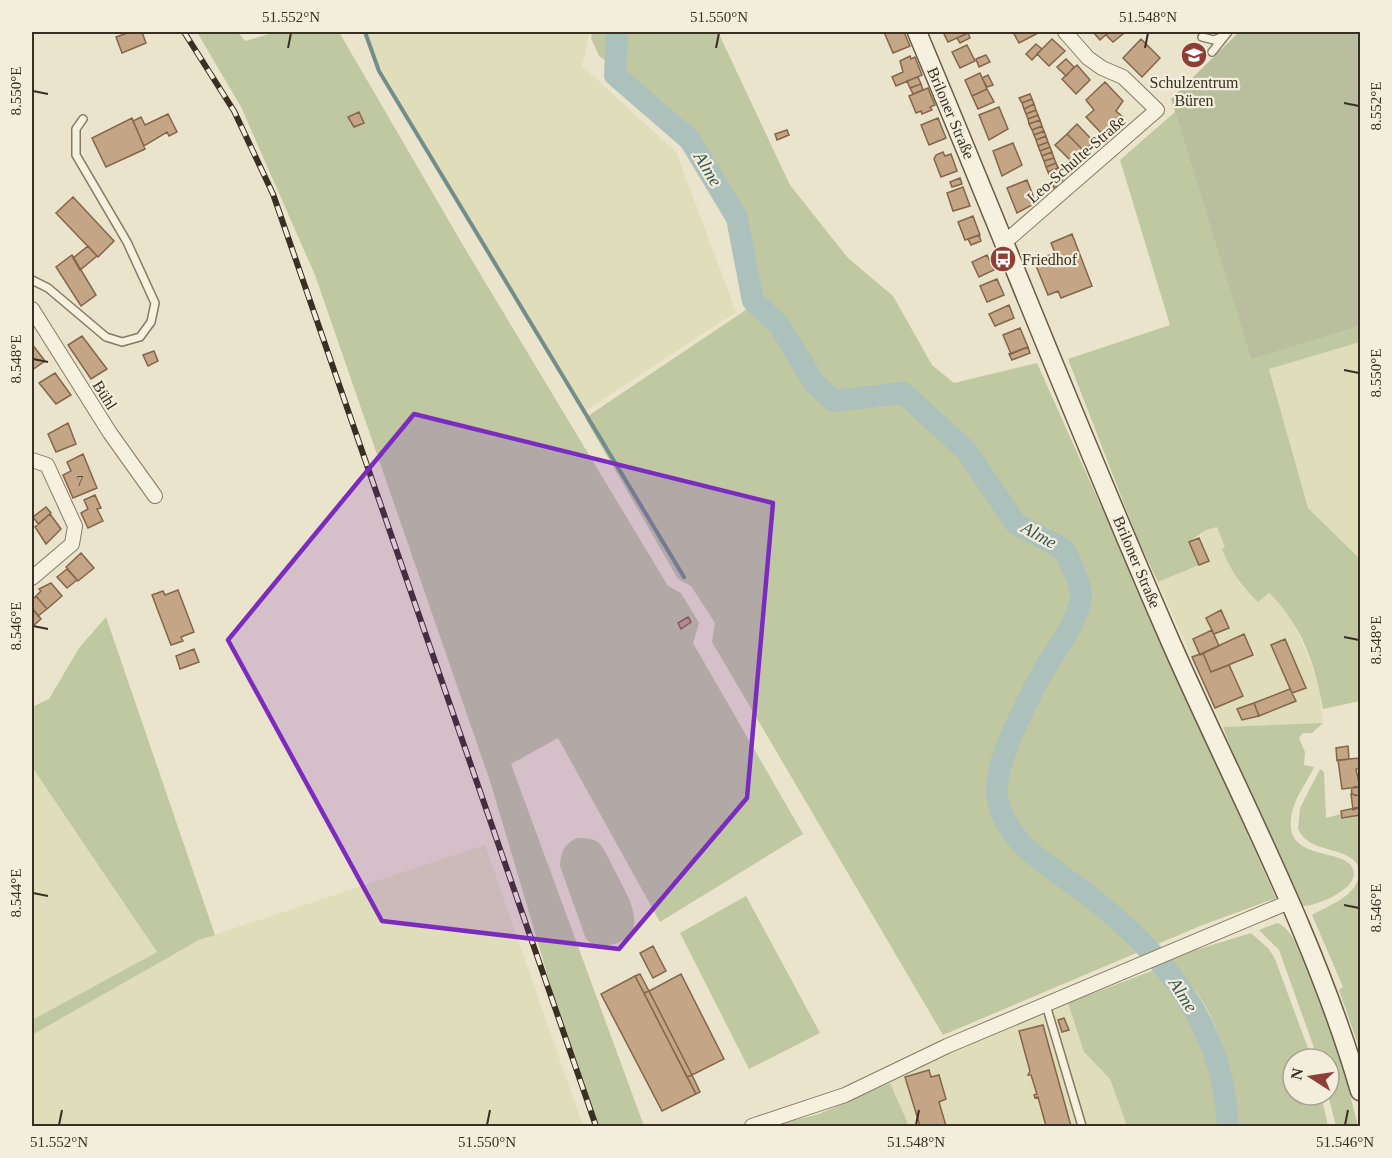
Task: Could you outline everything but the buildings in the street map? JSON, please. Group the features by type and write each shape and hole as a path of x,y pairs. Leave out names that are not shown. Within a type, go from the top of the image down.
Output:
{"main road":[{"name":"Briloner Straße","path":"917,32 1130,548 1289,902 1341,1028 1360,1091"}],"street":[{"name":"Leo-Schulte-Straße","path":"1005,242 1157,110 1123,77 1102,68 1088,58 1065,32"},
{"name":"Bühl","path":"32,309 110,433 155,496"},
{"path":"32,460 47,465 75,526 72,544 32,578"},
{"path":"752,1126 845,1095 947,1046 1289,902"}],"lane":[{"path":"1202,37 1214,40 1226,34"},
{"path":"1212,52 1226,34"},
{"path":"32,280 48,288 106,337 122,342 140,337 151,322 154,303 127,242 76,155 76,129 82,119"},
{"path":"1046,1005 1082,1126"}],"highlighted area":[{"path":"414,414 773,503 747,798 619,949 382,921 228,640"}],"shaded area":[{"path":"365,32 590,32 582,66 676,152 736,312 584,412 381,69"},
{"path":"1360,342 1360,559 1308,508 1269,368"},
{"path":"1217,527 1225,547 1291,616 1319,684 1323,723 1223,727 1158,582 1199,565 1189,542 1199,538 1206,530"},
{"path":"32,767 157,952 32,1020"},
{"path":"485,845 583,1126 32,1126 32,1035 199,940"},
{"path":"1068,1003 1084,1052 1110,1079 1127,1126 909,1126 890,1083 927,1062"}],"green space":[{"path":"197,32 238,32 245,41 276,32 339,32 467,252 668,586 681,593 699,623 693,643 803,834 660,922 558,738 511,764 644,1126 592,1126 491,784 315,275 241,107"},
{"path":"592,32 718,32 790,185 848,258 893,296 932,365 954,383 1037,363 1276,898 1200,926 943,1035 712,642 715,623 691,586 678,579 585,418 762,299 744,217 695,136 627,76 599,56 591,38"},
{"path":"1239,32 1360,32 1360,326 1251,359 1171,99"},
{"path":"1175,112 1251,358 1360,326 1360,342 1269,369 1308,508 1360,559 1360,701 1323,709 1311,661 1290,618 1269,593 1258,602 1242,584 1225,557 1222,549 1225,547 1217,527 1206,530 1189,542 1199,565 1158,582 1138,540 1068,359 1170,325 1120,160"},
{"path":"106,617 215,935 199,940 32,1035 32,1020 157,952 32,767 32,707 49,699 79,648"},
{"path":"1323,723 1312,733 1303,733 1299,738 1305,752 1304,765 1314,767 1295,803 1291,826 1294,838 1303,846 1347,862 1353,869 1354,876 1350,883 1336,895 1302,906 1245,785 1223,727"},
{"path":"1320,769 1324,772 1326,818 1341,814 1342,818 1360,815 1360,1050 1339,990 1343,987 1312,915 1351,891 1359,876 1359,867 1346,855 1311,843 1298,829 1300,808"},
{"path":"577,838 592,839 600,844 629,898 634,921 632,931 626,939 614,944 595,947 586,939 560,866 564,849"},
{"path":"746,896 820,1033 749,1069 680,933"},
{"path":"1277,923 1289,933 1302,953 1315,982 1336,1047 1314,1047 1279,950 1259,930"},
{"path":"1251,933 1269,949 1275,959 1308,1047 1281,1047 1281,1107 1324,1107 1328,1126 1239,1126 1222,1044 1210,1014 1170,958"},
{"path":"1154,970 1181,1007 1201,1043 1214,1081 1222,1126 1127,1126 1110,1079 1084,1052 1068,1003"},
{"path":"1341,1063 1358,1126 1336,1126 1331,1107 1341,1107"},
{"path":"890,1083 909,1126 772,1126 819,1114"}],"waterway":[{"path":"365,32 379,71 684,577"},
{"name":"Alme","path":"617,32 615,75 690,140 737,218 753,301 779,325 815,384 834,401 903,393 966,450 1016,524 1065,550 1075,573 1081,597 1070,629 1040,677 1010,738 999,772 998,801 1003,816 1020,842 1112,914 1162,965 1183,992 1201,1022 1214,1054 1224,1089 1228,1126"}],"railway":[{"path":"184,32 234,111 273,194 596,1126"}],"place":[{"name":"Schulzentrum Büren","path":"1194,55"},
{"name":"Friedhof","path":"1003,259"}]}
